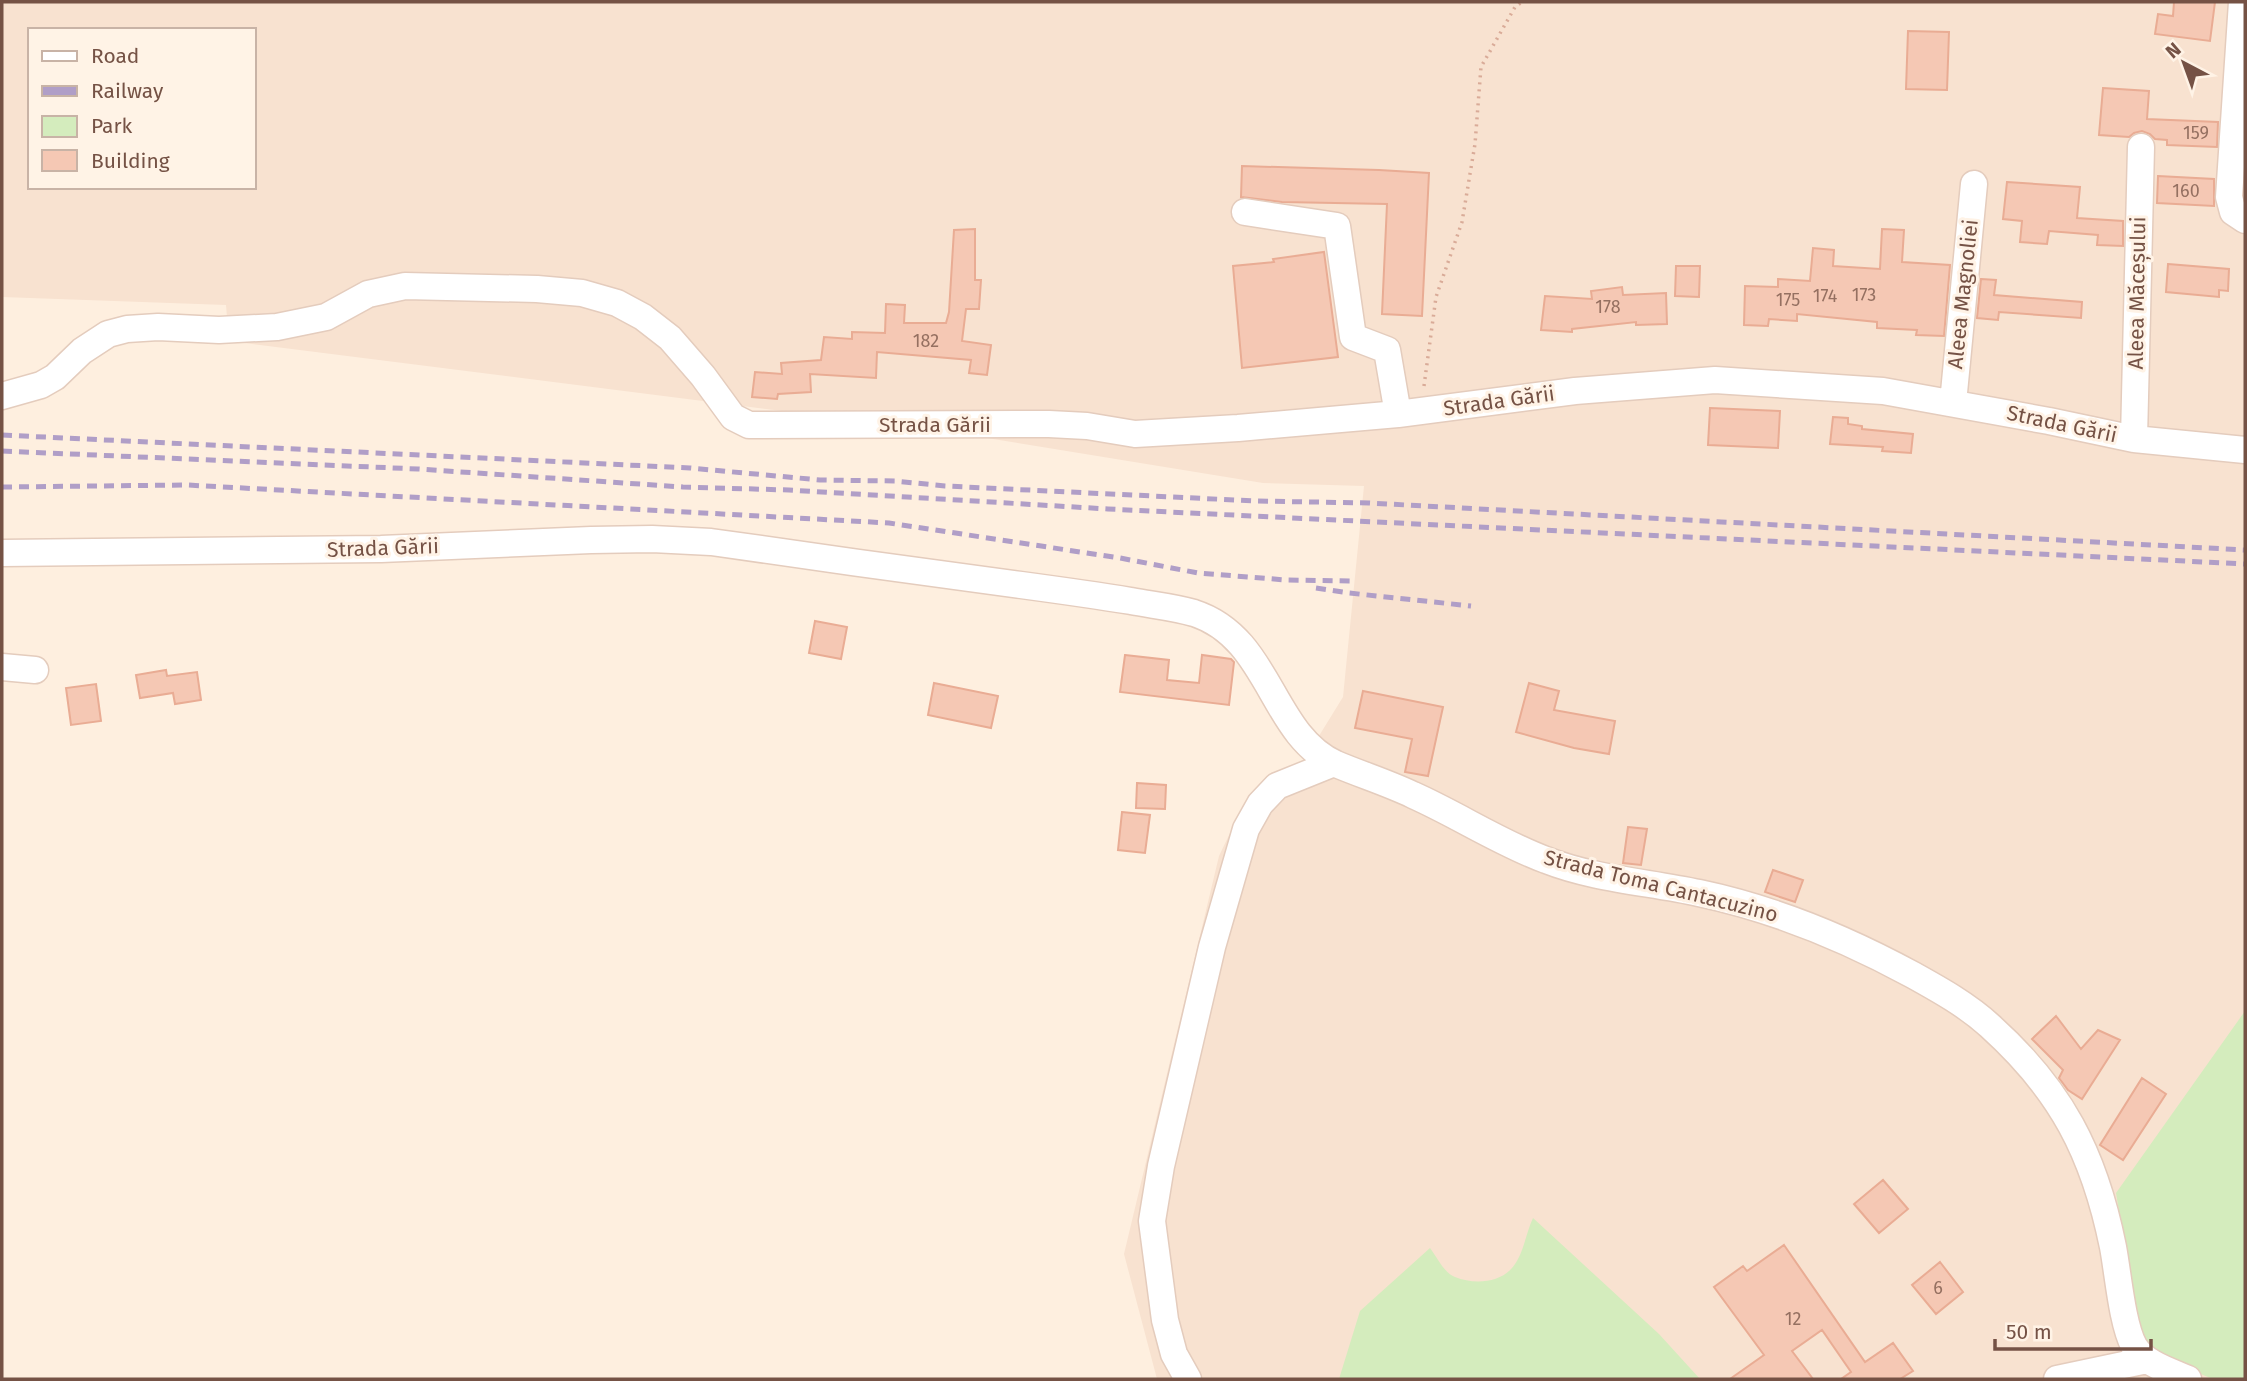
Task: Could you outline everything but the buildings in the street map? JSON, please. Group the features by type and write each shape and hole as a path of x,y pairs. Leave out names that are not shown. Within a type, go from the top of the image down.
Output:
{"street":[{"path":"2242,2 2229,197 2233,212 2245,220"},
{"name":"Aleea Măceșului","path":"2134,439 2141,147"},
{"name":"Aleea Magnoliei","path":"1953,403 1974,184"},
{"path":"1245,212 1337,226 1353,337 1387,350 1409,413"},
{"name":"Strada Gării","path":"2,396 41,385 55,377 82,351 108,334 127,329 158,327 219,330 277,327 326,317 368,294 405,286 537,289 582,293 617,303 643,317 670,338 704,376 733,417 749,425 1049,424 1087,426 1135,434 1409,413 1575,391 1714,380 1883,391 2134,439 2245,450"},
{"name":"Strada Gării","path":"2,553 381,549 652,539 711,542 1097,596"},
{"name":"Strada Toma Cantacuzino","path":"1097,596 1196,614 1228,631 1251,656 1297,730 1319,753 1334,763 1415,795 1545,860 1580,871 1728,899 1779,914 1842,939 1897,966 1947,993 1976,1014 2021,1055 2050,1090 2075,1130 2095,1175 2107,1217 2128,1328 2134,1346 2147,1360"},
{"path":"2,667 35,670"},
{"path":"1188,1379 1174,1354 1164,1320 1152,1221 1161,1166 1212,947 1246,830 1260,804 1277,786 1334,763"},
{"path":"2057,1379 2147,1360 2188,1379"}],"path":[{"path":"1409,413 1436,297 1462,222 1475,144 1481,67 1516,6 1522,2"}],"shaded area":[{"path":"2,2 2245,2 2245,1379 1157,1379 1124,1254 1219,856 1243,806 1270,779 1301,765 1343,697 1364,486 1263,483 956,433 229,341 226,305 2,297"}],"green space":[{"path":"2245,1011 2245,1379 2213,1379 2151,1354 2139,1332 2116,1193"},
{"path":"1533,1218 1659,1334 1700,1379 1339,1379 1360,1311 1430,1248 1444,1268 1455,1277 1471,1281 1496,1279 1515,1264"}],"railway":[{"path":"2,435 690,468 820,480 895,481 945,486 1256,501 1369,503 2245,550"},
{"path":"2,451 418,469 683,487 789,490 1108,509 2245,564"},
{"path":"2,487 187,485 889,523 1120,558 1198,573 1286,580 1355,581"},
{"path":"1316,588 1471,606"}]}
